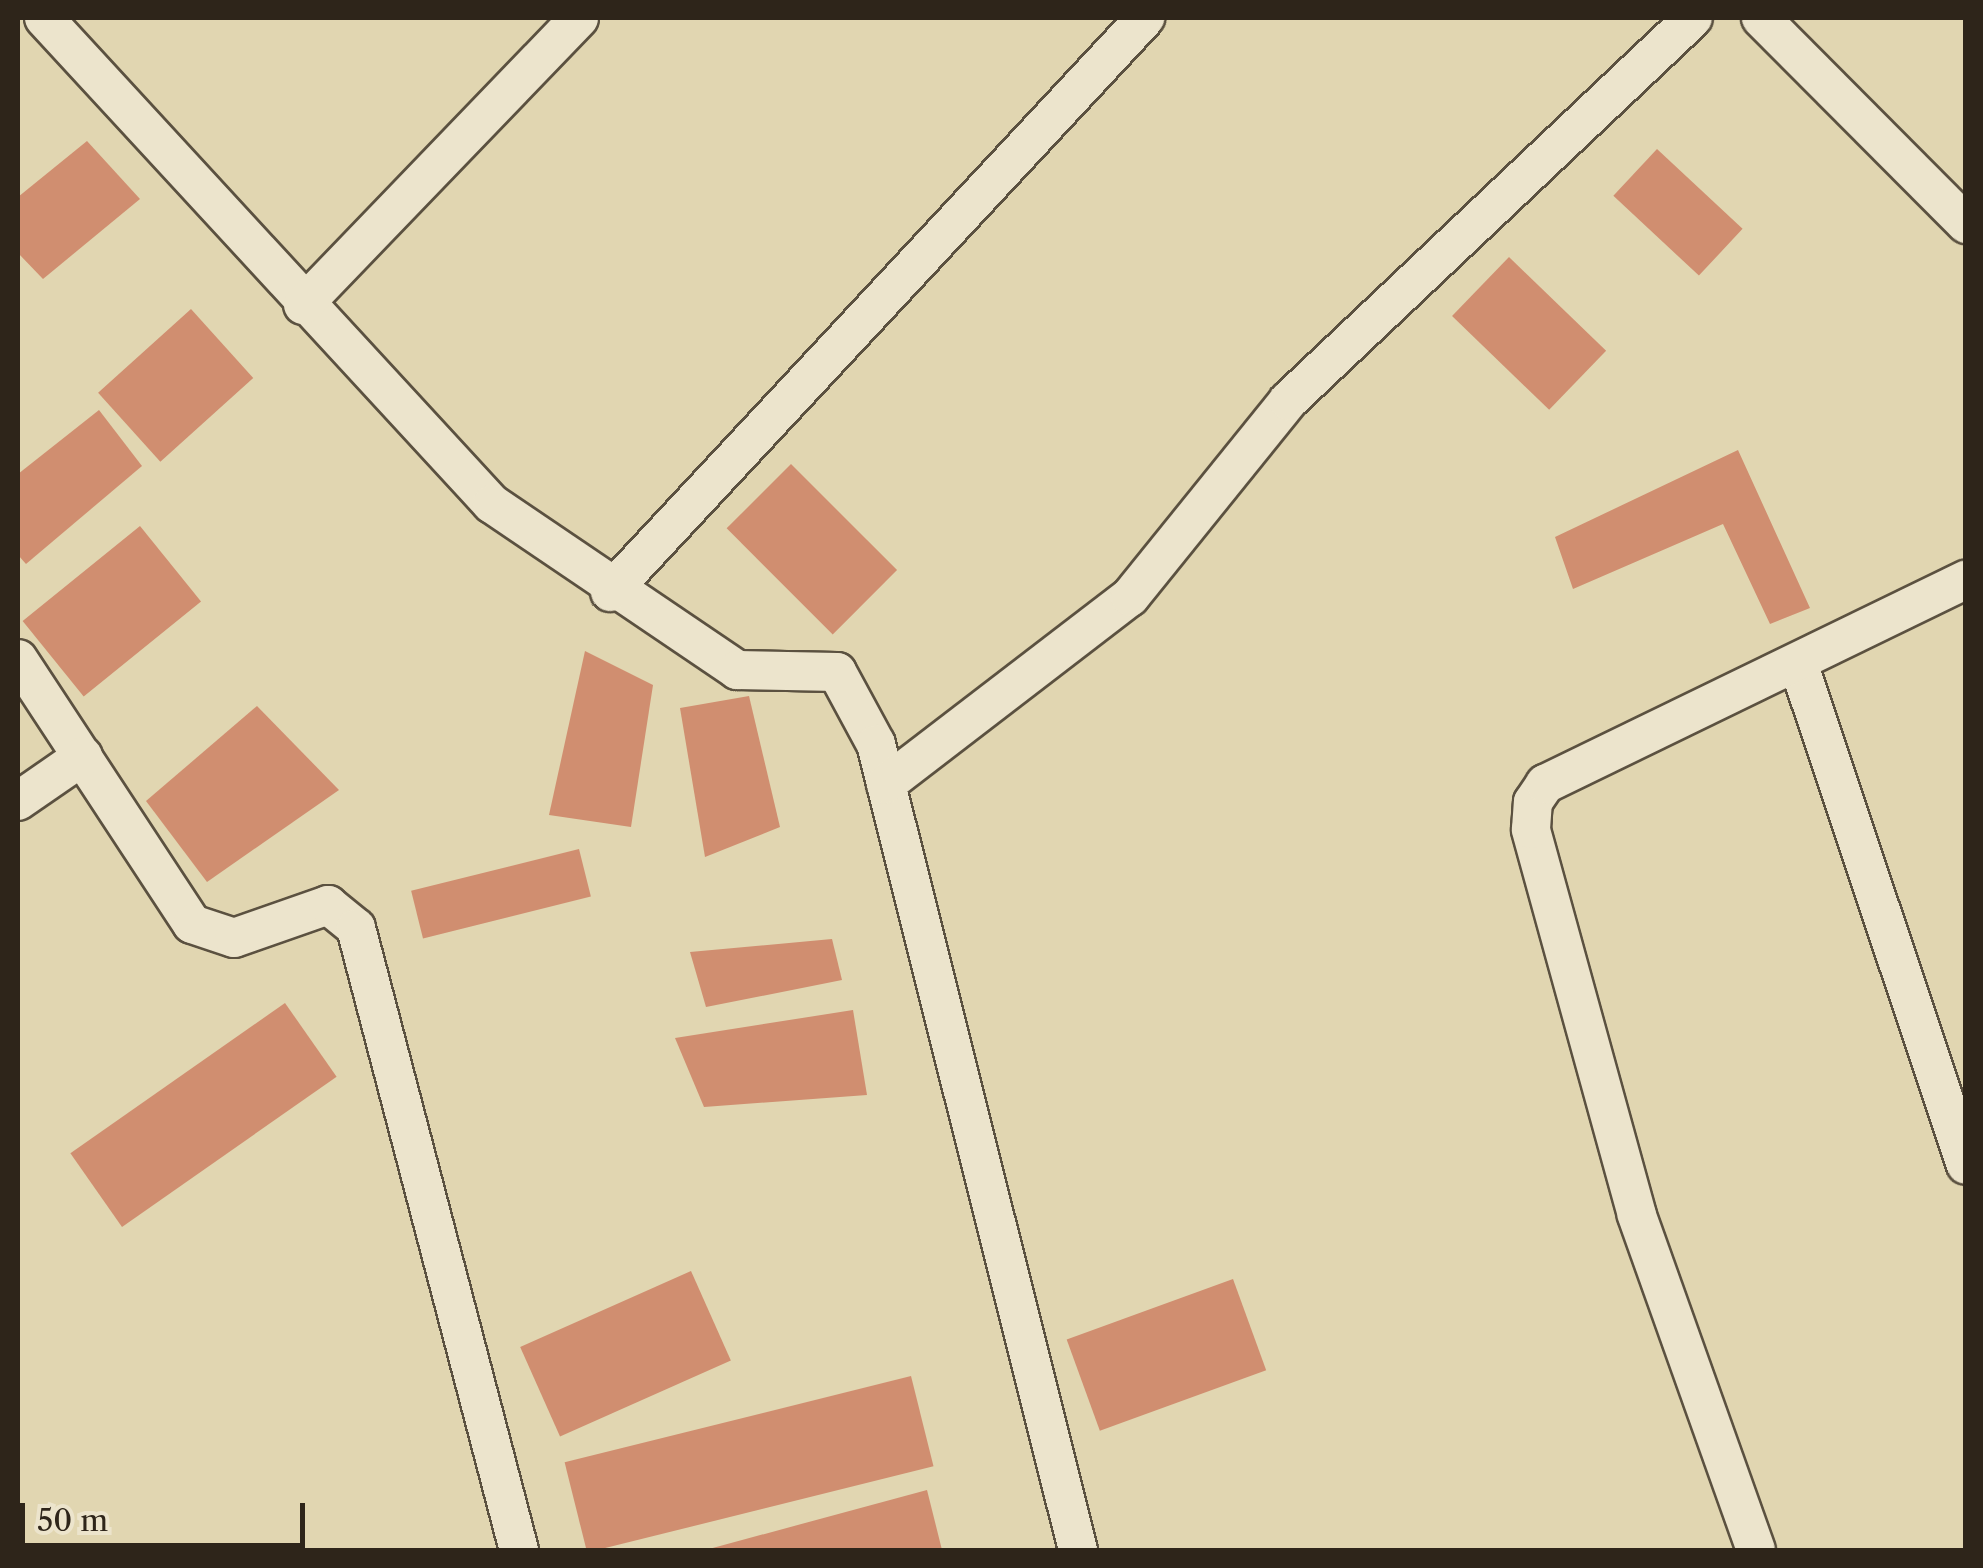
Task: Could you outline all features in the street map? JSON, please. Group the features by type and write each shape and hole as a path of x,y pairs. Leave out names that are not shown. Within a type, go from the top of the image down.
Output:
{"street":[{"path":"44,18 303,305 492,504 610,592 737,670 837,672 886,784 1078,1550"},
{"path":"303,305 579,18"},
{"path":"610,592 1146,18"},
{"path":"886,784 1130,598 1288,401 1694,18"},
{"path":"1762,18 1966,224"},
{"path":"1756,1550 1636,1215 1531,829 1546,784 1966,580"},
{"path":"18,659 192,924 234,938 328,906 362,940 519,1550"},
{"path":"1798,663 1966,1166"},
{"path":"18,801 83,756"}],"building":[{"path":"87,141 140,199 43,279 18,253 18,197"},
{"path":"1657,149 1743,229 1699,276 1613,196"},
{"path":"1509,257 1606,351 1549,410 1452,316"},
{"path":"191,309 253,378 160,462 98,393"},
{"path":"99,410 142,466 26,564 18,555 18,474"},
{"path":"1738,450 1810,608 1770,624 1723,524 1573,589 1555,537"},
{"path":"791,464 897,570 833,634 727,528"},
{"path":"140,526 201,601 84,696 23,621"},
{"path":"585,651 653,685 631,827 549,815"},
{"path":"749,696 780,827 705,857 680,708"},
{"path":"257,706 339,790 207,882 146,801"},
{"path":"579,849 591,897 423,938 411,891"},
{"path":"832,939 842,980 706,1007 690,952"},
{"path":"285,1003 337,1077 122,1227 70,1153"},
{"path":"853,1010 867,1095 704,1107 675,1038"},
{"path":"691,1271 731,1361 560,1437 520,1347"},
{"path":"1233,1279 1266,1370 1100,1431 1067,1340"},
{"path":"911,1376 933,1466 586,1550 565,1462"},
{"path":"927,1490 942,1550 709,1550 709,1549"}]}
